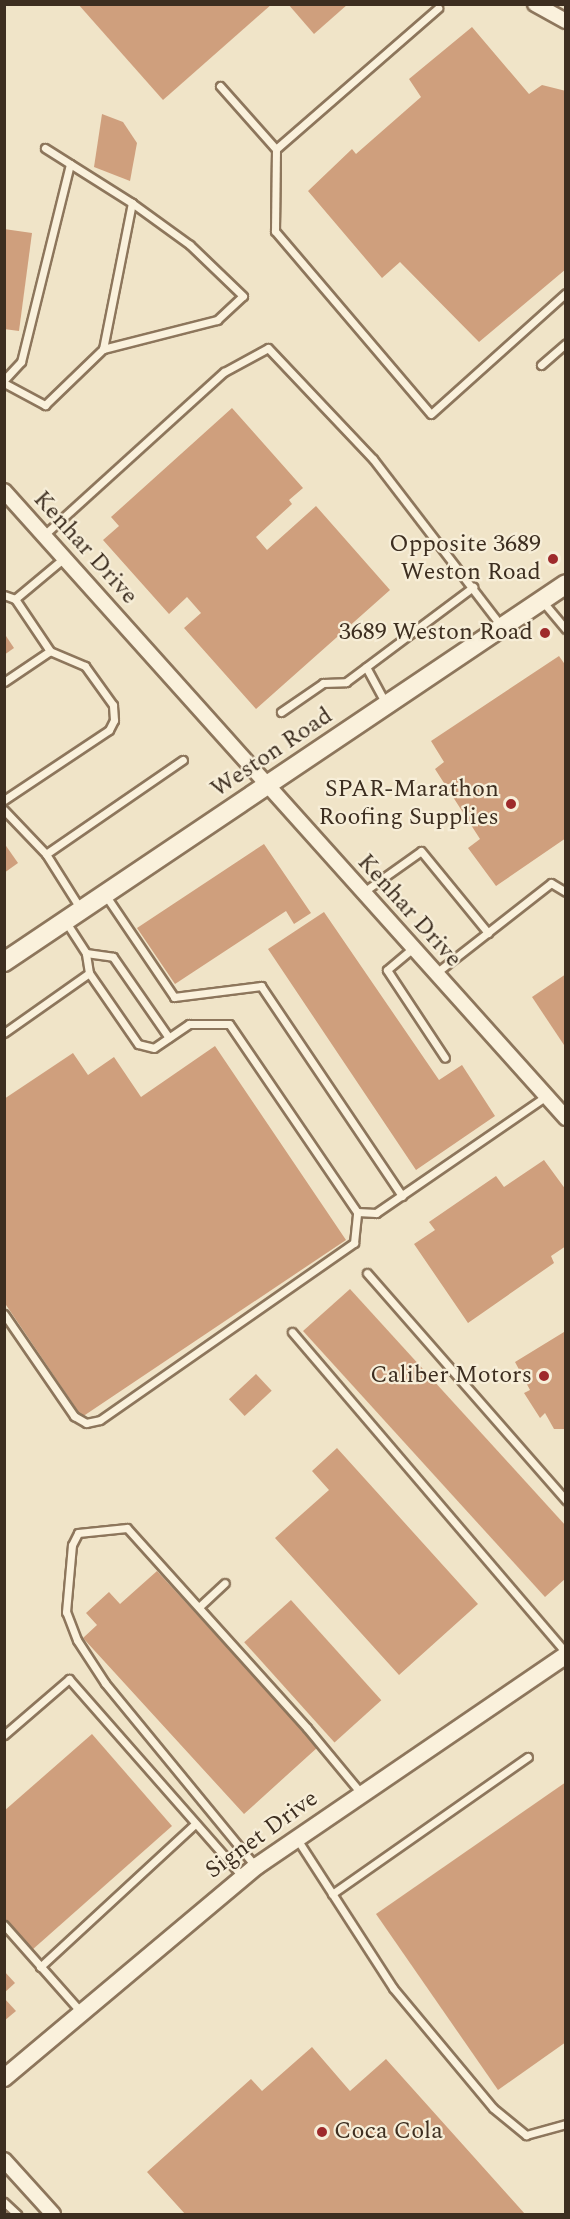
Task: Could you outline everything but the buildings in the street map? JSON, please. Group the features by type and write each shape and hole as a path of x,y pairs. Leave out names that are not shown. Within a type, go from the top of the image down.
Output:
{"main road":[{"name":"Weston Road","path":"4,962 566,584"}],"street":[{"path":"535,4 566,21"},
{"name":"Kenhar Drive","path":"4,491 266,786 566,1118"},
{"name":"Signet Drive","path":"4,2078 250,1872 361,1793 566,1654"},
{"path":"4,2160 53,2214"}],"lane":[{"path":"276,149 438,6"},
{"path":"220,86 276,149 275,231 431,414 566,292"},
{"path":"45,148 132,203 190,244 243,296 218,320 103,349 45,405 4,382 21,362 70,164"},
{"path":"103,349 132,203"},
{"path":"541,365 566,344"},
{"path":"44,535 224,372 268,348 373,459 502,627"},
{"path":"15,599 64,558"},
{"path":"281,712 323,683 346,682 473,587"},
{"path":"4,595 15,599 50,651 85,666 113,705 114,720 109,730 4,800"},
{"path":"542,600 566,628"},
{"path":"4,682 50,651"},
{"path":"366,667 387,705"},
{"path":"46,854 183,760"},
{"path":"4,810 46,854 82,910"},
{"path":"362,892 421,851 488,933"},
{"path":"435,974 551,884 566,892"},
{"path":"105,894 174,997 261,986 402,1196"},
{"path":"4,1314 74,1416 86,1423 100,1420 354,1243 357,1212 229,1024 189,1024 154,1048 138,1044 89,973 86,953 65,921"},
{"path":"412,948 387,970 445,1058"},
{"path":"86,953 113,957 170,1038"},
{"path":"4,1033 89,973"},
{"path":"357,1212 376,1213 546,1096"},
{"path":"367,1272 566,1500"},
{"path":"292,1332 566,1654"},
{"path":"250,1872 83,1653 66,1612 72,1545 78,1533 127,1528 361,1793"},
{"path":"199,1607 225,1583"},
{"path":"4,1735 69,1679 195,1824 250,1872"},
{"path":"332,1894 528,1757"},
{"path":"40,1967 195,1824"},
{"path":"297,1839 393,1988 494,2108 526,2135 566,2124"},
{"path":"4,1925 81,2012"},
{"path":"4,2202 16,2214"}],"place":[{"name":"Opposite 3689 Weston Road","path":"553,559"},
{"name":"3689 Weston Road","path":"545,633"},
{"name":"SPAR-Marathon Roofing Supplies","path":"511,804"},
{"name":"Caliber Motors","path":"544,1376"},
{"name":"Coca Cola","path":"322,2132"}]}
